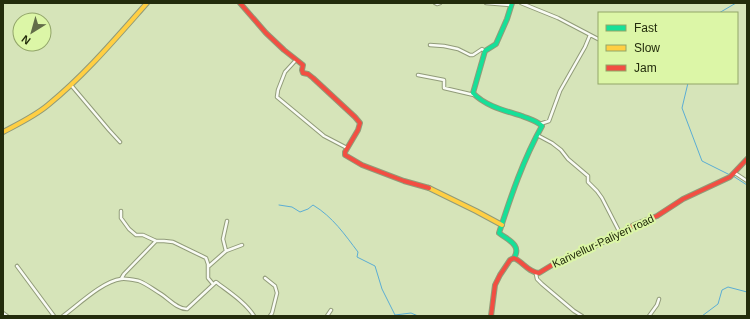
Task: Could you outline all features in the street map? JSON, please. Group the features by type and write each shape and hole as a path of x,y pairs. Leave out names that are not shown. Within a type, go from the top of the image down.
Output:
{"street":[{"path":"3,132 47,106 71,85 99,57 147,3"},
{"path":"240,3 266,33 303,65 302,70 328,92 360,123 358,130 346,148 345,155 362,165 404,181 431,189 502,225"},
{"path":"435,3 440,3"},
{"path":"474,95 474,88 486,51 496,44 511,4 486,3"},
{"path":"521,3 558,18 598,39"},
{"path":"418,75 444,80 444,88 474,95 487,104 536,121 540,124 546,123 549,121 560,91 585,47 590,35"},
{"path":"430,45 458,48 470,55 473,55 482,49 486,51"},
{"path":"296,60 285,72 277,97 324,136 346,148"},
{"path":"71,85 120,142"},
{"path":"491,316 495,285 506,265 514,258 518,251 515,245 499,233 517,180 533,142 542,126 540,124"},
{"path":"537,135 557,146 571,162 588,176 588,182 597,190 620,233"},
{"name":"Karivellur-Paliyeri road","path":"536,274 557,262 588,249 634,225 657,216 683,199 730,178 747,159"},
{"path":"735,173 747,181"},
{"path":"121,211 121,218 129,229 136,235 143,235 156,241 173,242 206,258 208,278 213,284"},
{"path":"226,251 223,238 228,221"},
{"path":"121,279 156,241"},
{"path":"208,266 226,251 242,245"},
{"path":"514,258 536,274 537,279 542,284 582,316"},
{"path":"17,266 54,316"},
{"path":"265,278 276,286 277,293 272,314 270,316"},
{"path":"64,316 88,296 111,282 121,279 140,282 184,309 187,309 216,282 229,291 250,310 254,316"},
{"path":"649,316 659,299"},
{"path":"328,316 331,310"},
{"path":"3,313 7,316"}],"waterway":[{"path":"721,12 736,3"},
{"path":"688,84 682,108 702,161 730,175"},
{"path":"733,176 747,185"},
{"path":"279,205 292,207 300,212 313,205 327,215 358,252 357,257 375,266 382,289 395,315 411,313 418,316"},
{"path":"702,316 718,304 722,290 728,287 747,292"}],"traffic: fast":[{"path":"512,3 496,44 485,51 473,93 478,98 490,105 537,122 542,126 523,165 499,233 515,246 516,253 514,258"}],"traffic: slow":[{"path":"3,132 38,113 62,93 100,56 147,3"},
{"path":"429,188 502,225"}],"traffic: jam":[{"path":"240,3 266,33 303,65 303,73 308,74 313,78 360,123 358,130 345,152 345,155 362,165 404,181 429,188"},
{"path":"491,316 495,285 510,260 514,258 532,271 539,273 557,262 588,249 634,225 657,216 683,199 730,177 747,159"}]}
